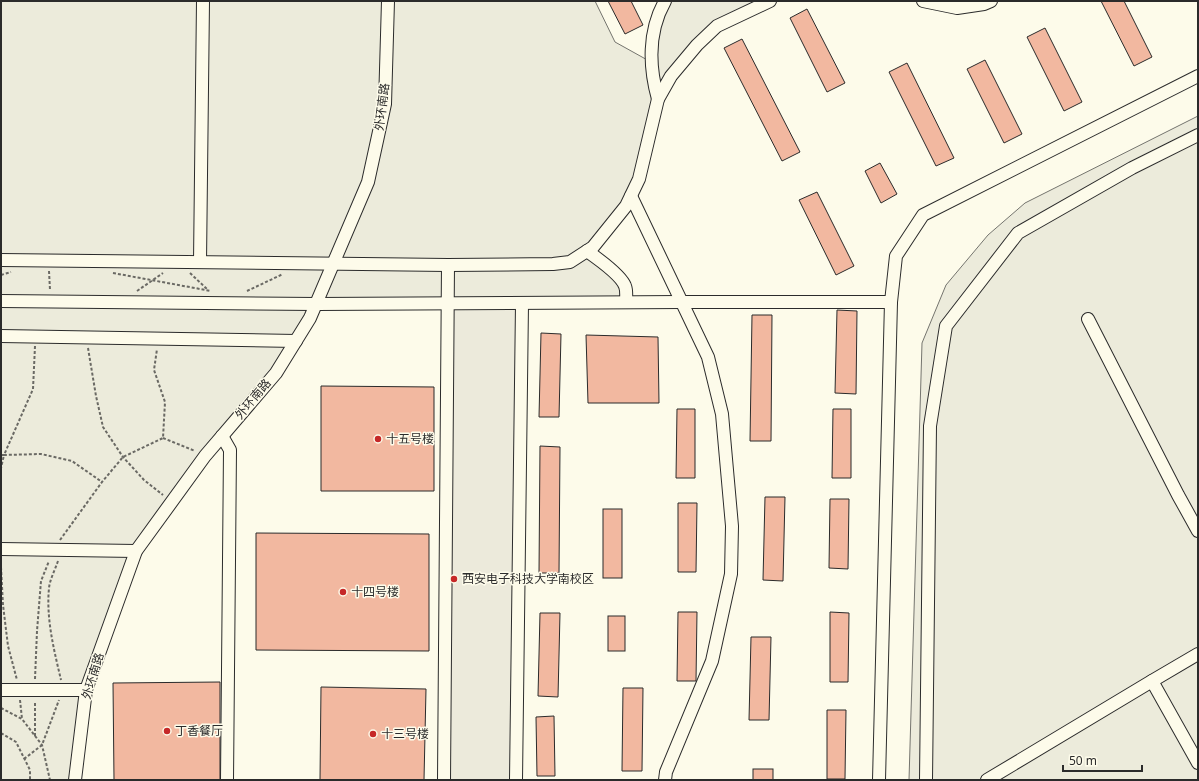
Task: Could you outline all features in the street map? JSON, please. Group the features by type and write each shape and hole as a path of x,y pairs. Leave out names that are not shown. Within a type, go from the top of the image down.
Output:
{"street":[{"path":"200,262 203,1"},
{"name":"外环南路","path":"75,780 86,690 136,551 205,456 276,373 310,318 368,182 385,104 388,1"},
{"path":"658,100 653,80 652,34 660,10 665,1"},
{"path":"1,260 448,265 554,264 570,262 593,247 626,206 639,179 658,100 672,76 697,45 717,26 770,1"},
{"path":"923,1 957,8 984,4 991,1"},
{"path":"879,780 891,302 896,256 923,215 1198,76"},
{"path":"926,780 930,426 946,326 1018,233 1132,168 1198,135"},
{"path":"631,196 708,356 722,414 732,526 731,574 712,661 666,772 665,780"},
{"path":"587,251 601,261 624,284 626,302"},
{"path":"444,780 448,265"},
{"path":"1,301 316,304 891,302"},
{"path":"516,780 522,304"},
{"path":"1088,319 1198,531"},
{"path":"1,336 296,341"},
{"path":"222,436 230,450 227,780"},
{"path":"1,549 136,551"},
{"path":"987,780 1152,680 1198,654"},
{"path":"1152,680 1198,763"},
{"path":"1,690 86,690"}],"path":[{"path":"120,302 179,262 222,303"},
{"path":"49,268 50,302"},
{"path":"108,272 216,292"},
{"path":"245,292 285,273"},
{"path":"1,468 4,455 33,389 35,337"},
{"path":"86,338 96,396 104,427 122,457 144,480 172,502"},
{"path":"158,339 154,370 165,402 163,438"},
{"path":"35,736 37,631 41,582 58,550 102,482 122,457 163,438 205,456"},
{"path":"1,455 41,454 72,461 102,482"},
{"path":"24,759 42,745 63,690 48,612 50,586 58,550"},
{"path":"1,568 3,605 8,646 19,690 22,719"},
{"path":"1,708 22,719 42,745 50,780"},
{"path":"1,733 16,742 30,770 30,780"}],"shaded area":[{"path":"1,1 595,1 615,42 651,62 665,1 770,1 697,45 658,99 639,179 593,247 617,276 626,302 316,304 296,341 136,551 86,690 75,780 1,780"},
{"path":"1198,116 1198,780 909,780 922,343 946,285 988,235 1025,203"},
{"path":"447,303 522,304 516,780 444,780"}],"building":[{"path":"608,1 631,1 643,25 625,34"},
{"path":"1101,1 1124,1 1152,57 1134,66"},
{"path":"807,9 845,83 827,92 790,18"},
{"path":"1045,28 1082,102 1064,111 1027,37"},
{"path":"742,39 800,152 782,161 724,48"},
{"path":"985,60 1022,134 1004,143 967,69"},
{"path":"907,63 954,158 936,166 889,72"},
{"path":"880,163 897,194 881,203 865,171"},
{"path":"817,192 854,266 836,275 799,200"},
{"path":"837,310 857,311 856,394 835,393"},
{"path":"752,315 772,315 771,441 750,441"},
{"path":"541,333 561,334 559,417 539,417"},
{"path":"586,335 658,337 659,403 588,403"},
{"name":"十五号楼","path":"321,386 434,387 434,491 321,491"},
{"path":"677,409 695,409 695,478 676,478"},
{"path":"833,409 851,409 851,478 832,478"},
{"path":"540,446 560,447 559,573 539,573"},
{"path":"765,497 785,497 783,581 763,580"},
{"path":"830,499 849,499 848,569 829,568"},
{"path":"678,503 697,503 696,572 678,572"},
{"path":"603,509 622,509 622,578 603,578"},
{"name":"十四号楼","path":"256,533 429,534 429,651 256,650"},
{"path":"678,612 697,612 696,681 677,681"},
{"path":"830,612 849,613 848,682 830,682"},
{"path":"540,613 560,613 558,697 538,696"},
{"path":"608,616 625,616 625,651 608,651"},
{"path":"751,637 771,637 769,720 749,720"},
{"name":"丁香餐厅","path":"220,682 220,780 114,780 113,683"},
{"name":"十三号楼","path":"321,687 426,689 424,780 320,780"},
{"path":"623,688 643,688 642,771 622,771"},
{"path":"827,710 846,710 845,779 827,779"},
{"path":"554,716 555,776 537,776 536,717"},
{"path":"753,769 773,769 773,780 753,780"}],"place":[{"name":"十五号楼","path":"378,439"},
{"name":"西安电子科技大学南校区","path":"454,579"},
{"name":"十四号楼","path":"343,592"},
{"name":"丁香餐厅","path":"167,731"},
{"name":"十三号楼","path":"373,734"}]}
